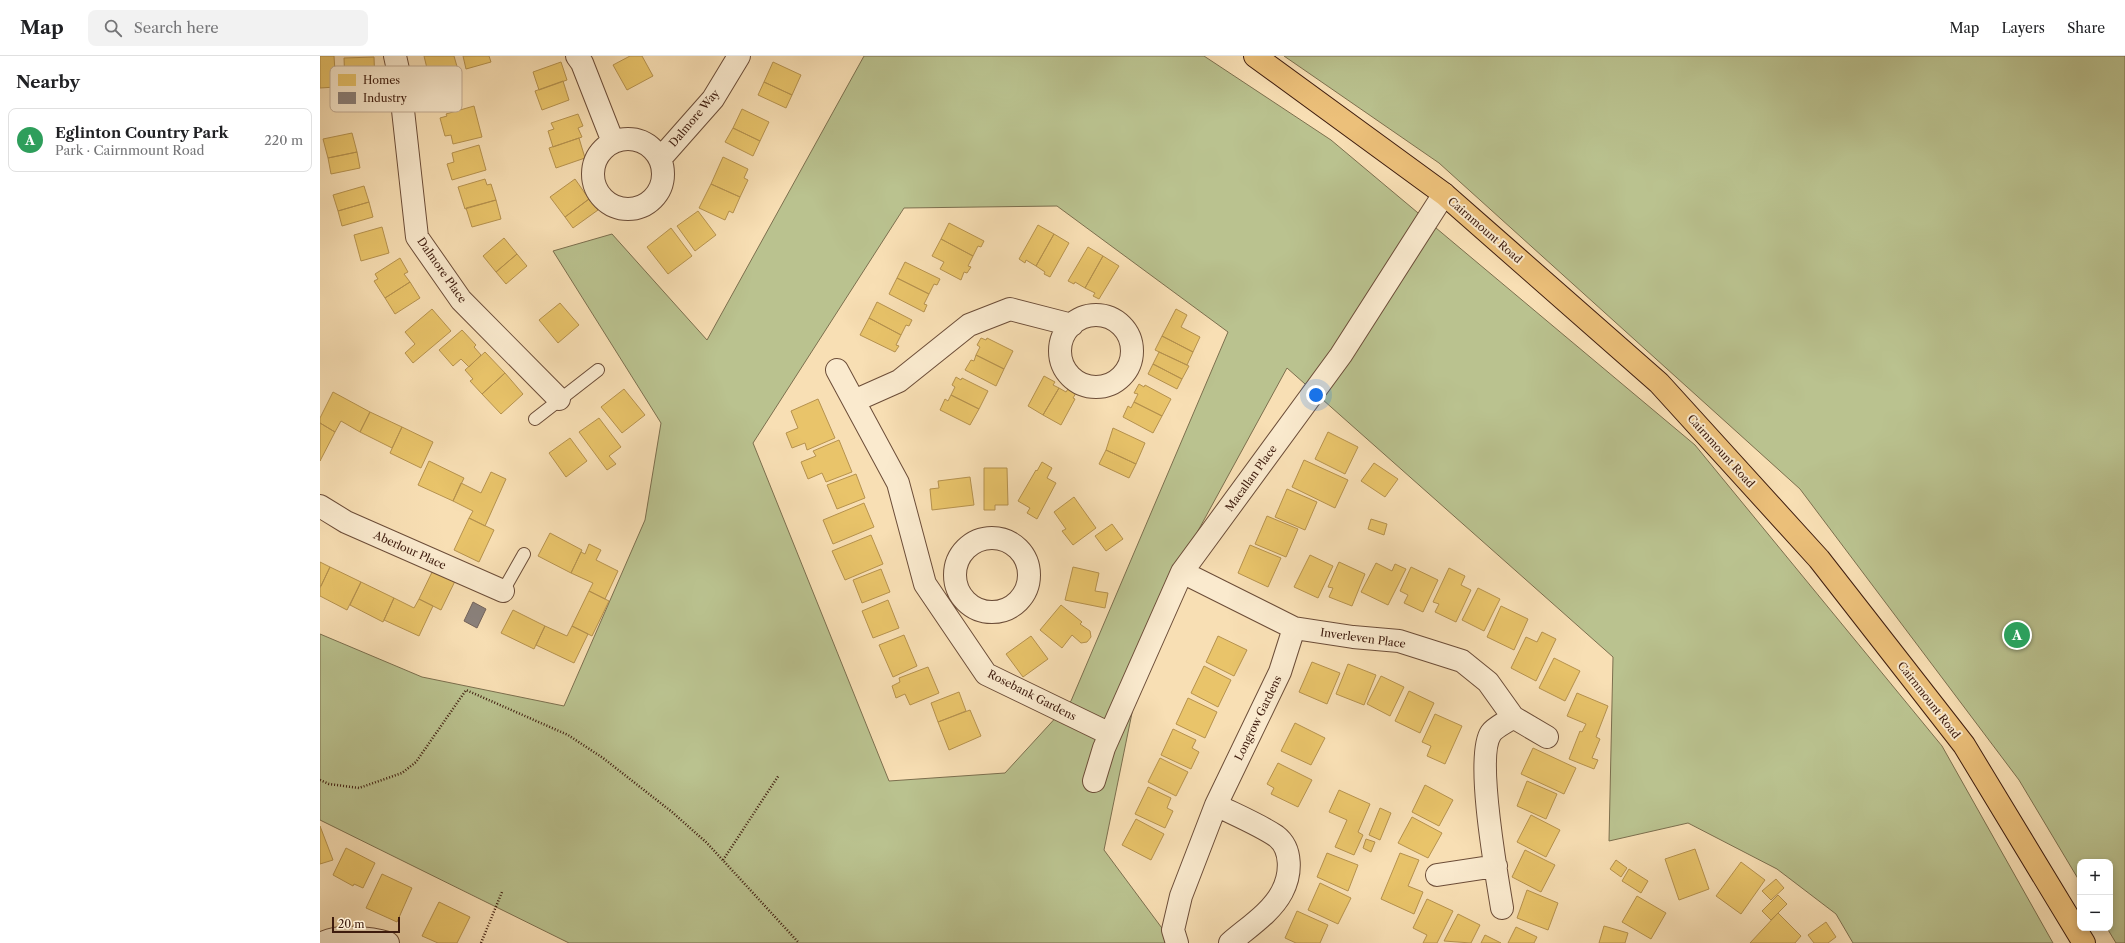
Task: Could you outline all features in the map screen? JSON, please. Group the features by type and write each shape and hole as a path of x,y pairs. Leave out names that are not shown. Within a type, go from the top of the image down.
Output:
{"main road":[{"name":"Cairnmount Road","path":"1255,56 1444,194 1659,383 1819,559 1964,745 2084,943"}],"street":[{"name":"Dalmore Place","path":"395,56 397,66"},
{"path":"577,56 582,63 613,142 604,148 597,158 594,170 595,183 600,194 612,205 624,208 640,207 650,201 660,188 663,176 660,159"},
{"name":"Dalmore Way","path":"613,142 625,139 637,140 653,149 660,159 713,99 739,56"},
{"name":"Dalmore Place","path":"403,112 417,237 461,300 558,399"},
{"name":"Macallan Place","path":"1094,781 1110,734 1182,572 1341,355 1444,194"},
{"path":"854,401 899,381 969,324 1010,309 1072,325"},
{"name":"Rosebank Gardens","path":"837,370 898,483 924,584 986,674 1110,734"},
{"name":"Aberlour Place","path":"320,506 346,522 503,591"},
{"name":"Inverleven Place","path":"1182,572 1294,628 1353,637 1399,641 1462,661 1488,682 1513,717 1547,737"},
{"path":"924,584 955,578"},
{"name":"Longrow Gardens","path":"1177,943 1173,930 1181,896 1216,805 1280,672 1294,628"},
{"path":"1502,908 1489,822 1485,750 1491,733 1513,717"},
{"path":"1216,805 1276,837 1287,850 1290,864 1282,892 1268,910 1230,943"},
{"path":"1437,875 1496,866"},
{"path":"323,937 376,940 388,943"}],"lane":[{"path":"535,419 558,399 598,370"},
{"path":"503,591 524,554"}],"path":[{"path":"320,780 329,784 359,788 402,774 416,762 466,690 568,735 603,758 672,812 707,843 799,943"},
{"path":"723,860 779,775"},
{"path":"481,943 502,892"}],"green space":[{"path":"864,56 1204,56 1331,140 1695,445 1942,746 2053,943 1853,943 1836,914 1777,869 1688,823 1609,841 1613,657 1287,368 1152,615 1104,850 1173,943 569,943 320,820 320,634 422,677 564,706 645,520 661,423 553,251 612,234 707,340","holes":["1057,206 1228,332 1071,701 1005,773 889,781 753,443 904,208"]},
{"path":"1284,56 2125,56 2125,943 2116,943 2109,931 2113,931 2113,859 2077,859 2077,877 2019,780 1800,489 1439,163"}],"building: Homes":[{"path":"320,56 334,56 335,66 330,66 330,87 320,88"},
{"path":"424,56 454,56 457,66 426,66"},
{"path":"463,56 489,56 491,62 466,69"},
{"path":"630,56 642,56 653,76 627,90 613,65"},
{"path":"374,57 374,66 344,66 344,58"},
{"path":"561,62 567,80 539,90 533,72"},
{"path":"773,62 801,75 792,95 764,82"},
{"path":"563,81 569,100 542,110 535,91"},
{"path":"764,82 792,95 786,108 758,95"},
{"path":"474,106 482,137 453,144 451,135 445,136 440,118 453,112 462,112 462,109"},
{"path":"742,109 769,122 760,141 733,128"},
{"path":"578,114 583,126 578,128 582,137 553,147 548,131 554,129 551,123"},
{"path":"733,128 760,141 753,156 725,142"},
{"path":"352,133 357,152 328,158 323,139"},
{"path":"579,138 585,158 556,168 549,148"},
{"path":"479,145 486,170 452,180 447,164 454,162 452,153"},
{"path":"357,152 360,168 331,174 328,158"},
{"path":"723,157 748,169 744,178 748,180 740,197 711,184"},
{"path":"485,179 487,185 491,184 496,200 465,209 458,187"},
{"path":"575,179 589,199 565,217 550,197"},
{"path":"711,184 740,197 733,213 729,211 725,220 699,208"},
{"path":"364,186 369,202 338,211 333,195"},
{"path":"589,199 598,210 573,228 565,217"},
{"path":"496,200 501,219 472,227 466,208"},
{"path":"369,202 373,217 342,226 338,211"},
{"path":"698,211 716,235 695,251 677,226"},
{"path":"949,223 984,241 981,247 978,246 973,256 941,239"},
{"path":"1038,225 1054,234 1036,266 1026,260 1025,263 1019,259"},
{"path":"382,227 389,253 361,261 354,235"},
{"path":"671,228 692,256 668,274 647,247"},
{"path":"1054,234 1069,243 1050,277 1044,274 1045,272 1036,266"},
{"path":"504,238 517,254 496,272 483,256"},
{"path":"941,239 973,256 968,266 971,267 967,273 964,272 961,280 940,269 944,262 932,256"},
{"path":"1088,247 1103,256 1085,288 1075,282 1074,284 1068,281"},
{"path":"517,254 527,266 506,284 496,272"},
{"path":"1103,256 1119,266 1099,299 1093,296 1095,293 1085,288"},
{"path":"400,258 408,272 404,274 410,282 385,298 374,281 378,279 375,274"},
{"path":"905,262 940,279 937,285 934,284 929,294 897,278"},
{"path":"897,278 929,294 924,304 927,305 924,312 889,294"},
{"path":"410,282 420,298 395,314 385,298"},
{"path":"877,302 912,320 909,326 906,325 901,335 869,318"},
{"path":"560,303 579,325 558,343 539,320"},
{"path":"432,309 451,331 413,363 405,353 415,344 405,332"},
{"path":"1176,309 1187,315 1181,327 1200,337 1193,352 1162,336"},
{"path":"869,318 901,335 896,345 899,346 895,352 860,335"},
{"path":"462,330 476,345 474,347 481,355 469,367 461,359 453,366 439,350"},
{"path":"1162,336 1193,352 1187,365 1155,350"},
{"path":"981,338 986,340 987,338 1013,351 1004,369 976,355 980,347 977,345"},
{"path":"485,352 505,373 482,394 470,381 473,379 465,370"},
{"path":"1159,352 1189,366 1182,379 1153,364"},
{"path":"976,355 1004,369 996,386 965,370 971,360 974,361"},
{"path":"1153,364 1182,379 1177,389 1148,374"},
{"path":"505,373 523,394 501,414 482,394"},
{"path":"1044,376 1055,382 1053,385 1059,388 1043,415 1028,406"},
{"path":"956,377 961,380 962,378 988,391 979,409 951,395 955,387 952,385"},
{"path":"1139,384 1144,387 1145,385 1171,399 1162,416 1134,402 1138,394 1134,393"},
{"path":"1059,388 1066,392 1068,389 1076,393 1073,398 1075,399 1061,425 1043,415"},
{"path":"624,389 645,415 622,433 601,407"},
{"path":"333,392 370,412 360,432 341,421 335,432 320,423 320,418"},
{"path":"951,395 979,409 970,425 940,410 945,399 948,401"},
{"path":"818,399 835,438 807,450 805,443 792,448 786,433 798,428 791,411"},
{"path":"1134,402 1162,416 1153,433 1123,417 1128,406 1131,408"},
{"path":"370,412 402,427 392,448 360,432"},
{"path":"599,418 621,447 609,456 616,464 607,470 579,432"},
{"path":"320,423 335,432 320,461"},
{"path":"402,427 433,442 421,468 390,453"},
{"path":"1113,428 1145,443 1136,464 1106,450"},
{"path":"1328,432 1358,447 1345,474 1315,459"},
{"path":"570,438 587,461 566,477 549,453"},
{"path":"839,440 852,472 826,482 822,473 808,479 801,462 816,456 813,451"},
{"path":"1106,450 1136,464 1129,478 1099,464"},
{"path":"1304,460 1348,480 1335,508 1292,487"},
{"path":"429,461 464,478 453,501 418,485"},
{"path":"1042,462 1052,468 1047,478 1056,483 1037,519 1027,513 1030,508 1018,501"},
{"path":"1374,463 1398,479 1385,497 1361,481"},
{"path":"984,468 1007,468 1008,505 995,505 995,510 984,510"},
{"path":"491,472 506,479 485,526 469,518 473,511 453,501 461,483 481,493"},
{"path":"856,474 865,498 837,509 827,485"},
{"path":"970,477 974,505 932,510 930,489 939,488 938,481"},
{"path":"1287,489 1317,502 1305,530 1275,517"},
{"path":"1074,497 1096,528 1073,545 1062,531 1066,529 1054,512"},
{"path":"864,503 874,527 833,544 823,520"},
{"path":"1267,516 1298,529 1286,557 1255,544"},
{"path":"469,518 494,530 479,562 454,550"},
{"path":"1371,519 1387,524 1384,535 1368,529"},
{"path":"1112,524 1123,539 1106,551 1095,536"},
{"path":"550,533 582,550 571,573 538,556"},
{"path":"871,535 883,564 845,580 832,551"},
{"path":"589,544 601,550 596,560 618,571 605,599 589,591 593,583 571,573 581,552 585,554"},
{"path":"1250,545 1281,558 1268,587 1238,573"},
{"path":"1310,555 1333,566 1318,598 1294,587"},
{"path":"320,562 330,567 321,586 320,586"},
{"path":"1339,562 1365,574 1352,606 1329,597 1333,588 1328,587"},
{"path":"1376,563 1392,571 1395,564 1406,569 1388,605 1361,592"},
{"path":"435,566 457,577 441,610 419,599"},
{"path":"330,567 361,582 347,610 320,596 320,588"},
{"path":"1073,567 1099,573 1095,591 1108,593 1105,608 1065,600"},
{"path":"1411,567 1438,580 1423,612 1404,603 1408,595 1400,591"},
{"path":"1449,568 1465,576 1461,585 1471,590 1456,622 1435,612 1439,604 1433,602"},
{"path":"881,569 890,592 862,603 853,580"},
{"path":"361,582 394,598 383,622 350,605"},
{"path":"1478,588 1500,599 1484,631 1462,620"},
{"path":"589,591 609,601 592,636 572,626"},
{"path":"394,598 414,608 419,599 433,606 419,636 384,620"},
{"path":"888,600 899,628 873,638 862,611"},
{"path":"1061,605 1082,622 1080,624 1090,631 1091,637 1087,642 1081,643 1072,635 1062,648 1040,630"},
{"path":"1501,606 1528,619 1514,650 1487,637"},
{"path":"513,610 545,626 534,649 501,633"},
{"path":"545,626 567,636 572,626 588,634 574,663 536,645"},
{"path":"1542,632 1556,639 1536,681 1511,668 1526,637 1537,642"},
{"path":"904,635 917,666 893,677 879,645"},
{"path":"1031,636 1048,659 1023,677 1006,654"},
{"path":"1218,636 1247,650 1234,676 1206,662"},
{"path":"1554,658 1580,671 1565,701 1539,688"},
{"path":"1312,662 1340,673 1327,704 1299,692"},
{"path":"1348,664 1376,675 1364,705 1336,694"},
{"path":"1204,666 1231,680 1218,707 1191,693"},
{"path":"928,667 939,693 910,705 905,694 896,698 892,686 900,682 899,678"},
{"path":"1381,676 1404,687 1390,716 1367,704"},
{"path":"1409,691 1434,703 1420,733 1395,721"},
{"path":"959,692 966,711 938,722 931,703"},
{"path":"1577,693 1608,706 1596,737 1600,739 1592,758 1598,760 1594,769 1569,759 1580,731 1582,732 1586,724 1567,716"},
{"path":"1188,698 1217,712 1205,738 1176,724"},
{"path":"970,710 981,736 949,750 938,722"},
{"path":"1435,714 1462,726 1445,764 1427,756 1431,746 1422,742"},
{"path":"1295,723 1325,738 1311,765 1281,751"},
{"path":"1173,729 1196,740 1192,748 1199,752 1191,769 1161,755"},
{"path":"1533,748 1576,768 1564,794 1521,774"},
{"path":"1160,758 1188,772 1176,796 1148,782"},
{"path":"1278,763 1312,780 1298,807 1271,794 1274,788 1267,784"},
{"path":"1527,781 1557,794 1546,819 1517,806"},
{"path":"1425,785 1453,800 1439,826 1412,812"},
{"path":"1148,787 1171,798 1167,808 1173,811 1165,828 1135,814"},
{"path":"1339,790 1370,804 1358,832 1363,835 1354,855 1335,847 1347,820 1329,812"},
{"path":"1380,808 1391,813 1380,840 1369,835"},
{"path":"1531,815 1560,830 1546,857 1517,842"},
{"path":"1412,817 1442,833 1428,858 1398,843"},
{"path":"1136,819 1164,834 1151,860 1122,845"},
{"path":"320,826 333,860 320,864"},
{"path":"1366,839 1375,842 1371,852 1363,848"},
{"path":"346,848 375,863 363,888 354,884 353,886 333,875"},
{"path":"1695,849 1709,889 1679,900 1665,859"},
{"path":"1525,850 1555,865 1541,892 1512,877"},
{"path":"1327,853 1358,865 1348,891 1317,877"},
{"path":"1400,853 1419,860 1408,886 1423,892 1414,914 1381,899"},
{"path":"1616,860 1627,868 1621,877 1610,869"},
{"path":"1741,862 1765,880 1741,914 1716,896"},
{"path":"1629,869 1648,881 1641,893 1622,881"},
{"path":"382,874 412,888 397,922 366,908"},
{"path":"1776,879 1784,888 1771,900 1762,891"},
{"path":"1320,883 1351,898 1338,924 1308,910"},
{"path":"1527,890 1558,903 1548,930 1517,918"},
{"path":"1778,895 1787,904 1771,920 1762,911"},
{"path":"1637,896 1666,913 1651,939 1622,922"},
{"path":"1427,899 1453,911 1437,943 1423,943 1427,935 1413,928"},
{"path":"439,902 470,917 457,943 438,943 422,936"},
{"path":"1297,911 1328,925 1320,943 1296,943 1285,938"},
{"path":"1778,913 1801,936 1795,943 1750,943"},
{"path":"1458,914 1480,925 1471,943 1444,941"},
{"path":"1826,922 1836,937 1828,943 1814,943 1808,935"},
{"path":"1604,926 1628,933 1625,943 1599,943"},
{"path":"1516,927 1537,937 1534,943 1508,943"},
{"path":"1485,935 1501,943 1481,943"}],"building: Industry":[{"path":"473,602 486,609 477,628 464,621"}],"place":[{"name":"Eglinton Country Park","path":"2017,635"}]}
